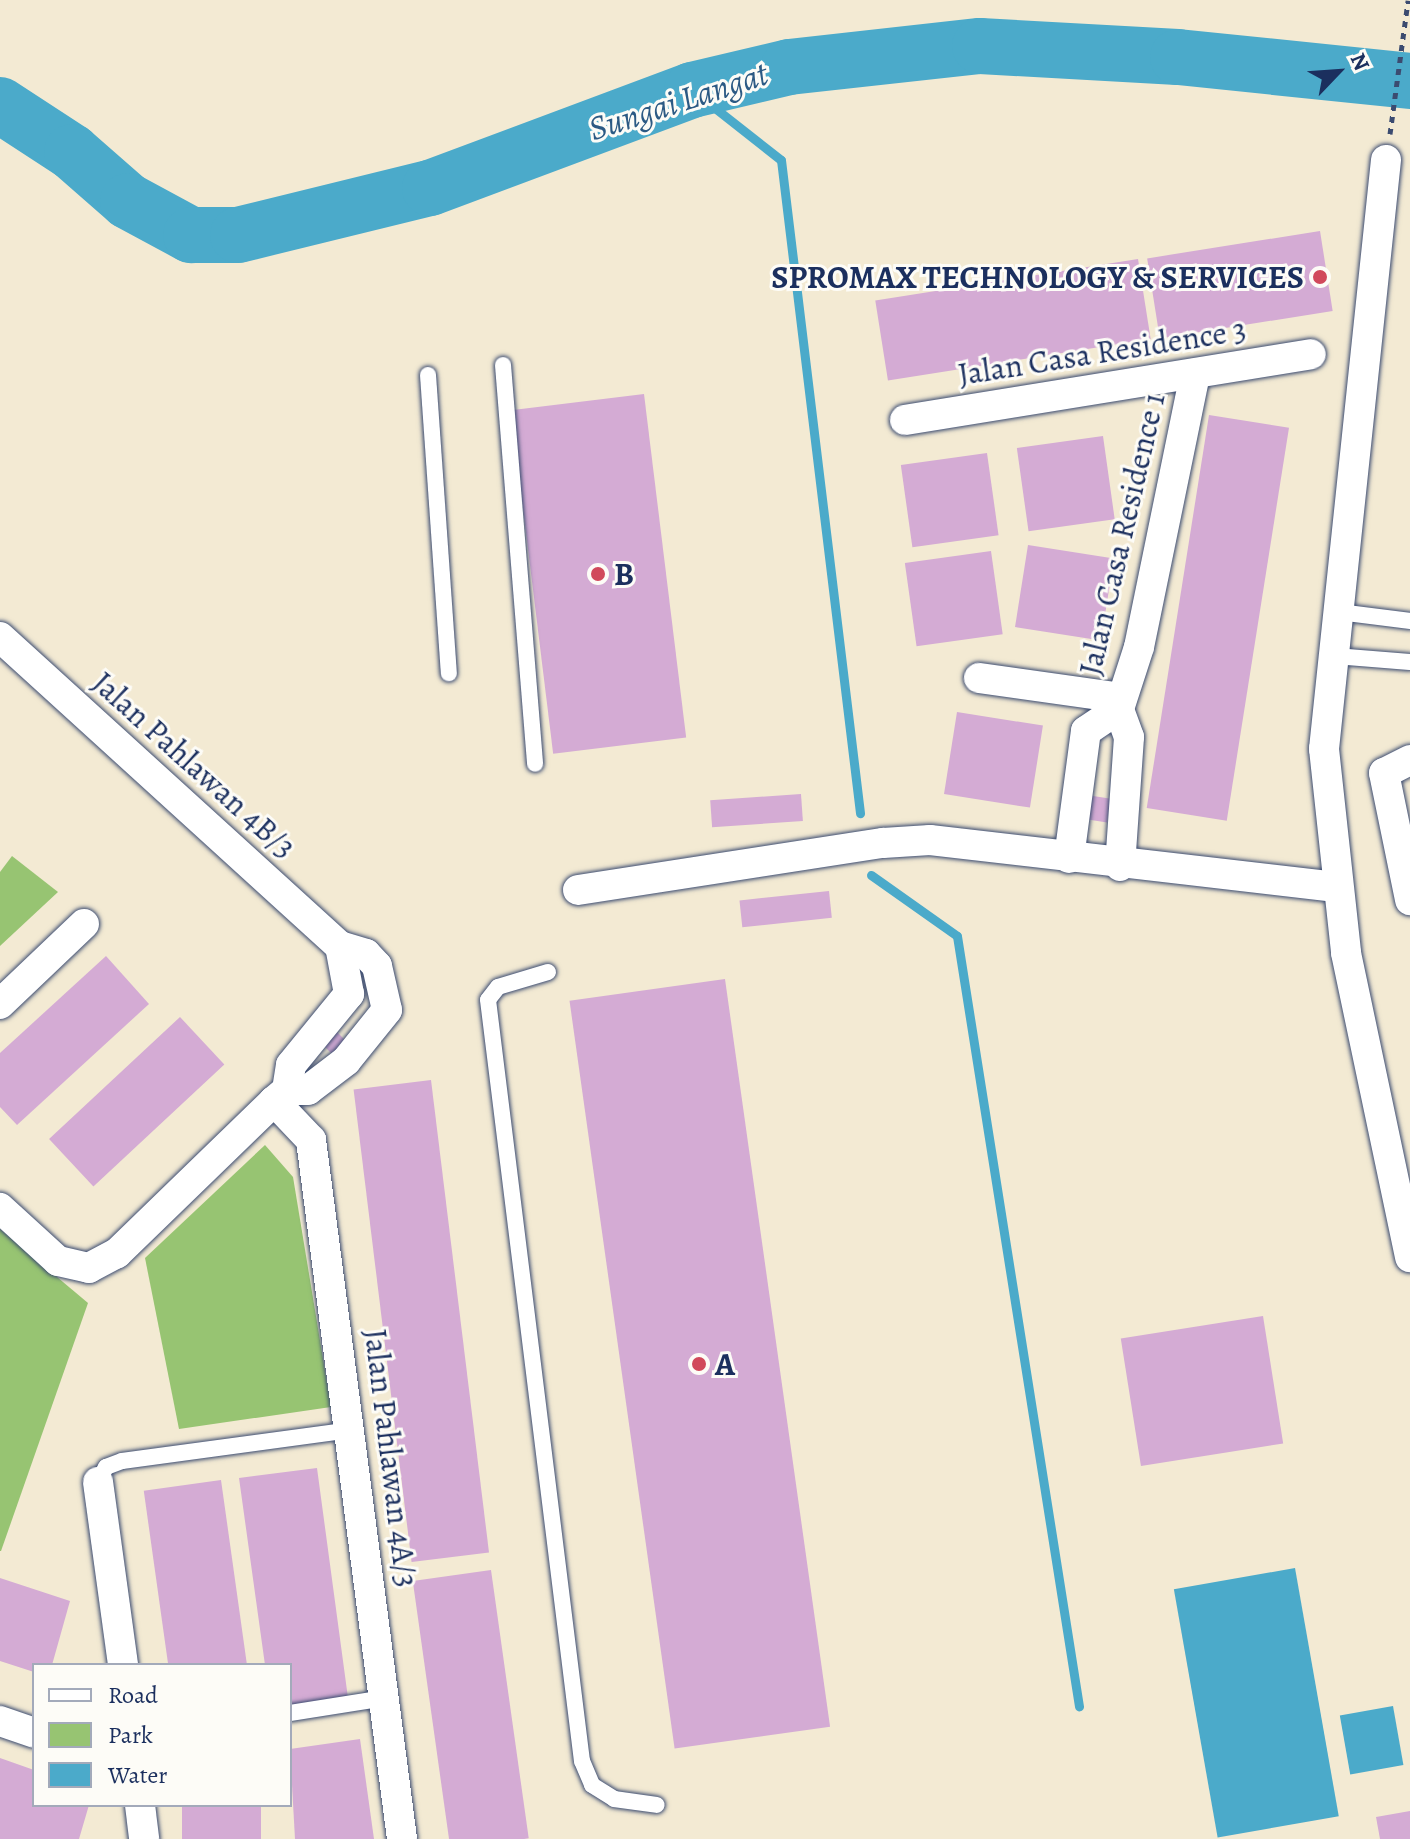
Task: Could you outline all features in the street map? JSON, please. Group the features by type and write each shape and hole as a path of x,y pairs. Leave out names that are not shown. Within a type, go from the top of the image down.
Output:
{"street":[{"path":"1386,160 1324,749 1346,953 1410,1257"},
{"name":"Jalan Casa Residence 3","path":"905,420 1311,354"},
{"name":"Jalan Casa Residence 1","path":"1069,858 1086,731 1120,704 1139,647 1195,374"},
{"name":"Jalan Pahlawan 4B/3","path":"0,637 340,946 366,954 377,966 387,1010 346,1061 308,1090 280,1095"},
{"path":"979,678 1120,704"},
{"name":"Jalan Casa Residence 1","path":"1120,704 1129,737 1120,866"},
{"path":"1397,766 1410,900"},
{"path":"578,890 883,843 930,840 1120,866 1338,887"},
{"path":"0,1004 84,924"},
{"path":"0,1208 58,1261 89,1268 117,1253 280,1095 291,1065 349,994 340,946"},
{"name":"Jalan Pahlawan 4A/3","path":"280,1095 311,1140 352,1430 402,1839"},
{"path":"98,1482 123,1663"},
{"path":"0,1721 32,1732"},
{"path":"140,1807 144,1839"}],"lane":[{"path":"503,365 535,764"},
{"path":"428,375 449,673"},
{"path":"1339,612 1410,621"},
{"path":"1335,656 1410,662"},
{"path":"548,972 498,987 488,1000 582,1761 592,1785 614,1799 657,1805"},
{"path":"98,1482 106,1467 122,1461 352,1430"},
{"path":"292,1713 385,1698"}],"path":[{"path":"1386,160 1408,0"}],"green space":[{"path":"12,856 58,892 0,946 0,872"},
{"path":"265,1145 293,1177 331,1407 179,1429 145,1258"},
{"path":"0,1229 88,1303 1,1551 0,1551"}],"water":[{"path":"1295,1568 1339,1816 1218,1838 1174,1589"},
{"path":"1393,1706 1403,1765 1350,1774 1340,1715"}],"building":[{"path":"1320,231 1333,311 1160,338 1147,258"},
{"path":"1138,259 1151,339 888,381 875,301"},
{"name":"B","path":"644,394 686,737 553,754 511,410"},
{"path":"1209,415 1289,428 1227,821 1147,808"},
{"path":"1103,436 1115,519 1029,531 1017,448"},
{"path":"987,453 999,535 912,547 901,465"},
{"path":"1028,545 1114,559 1101,641 1015,627"},
{"path":"991,551 1003,634 917,646 905,563"},
{"path":"957,712 1043,726 1030,808 944,794"},
{"path":"801,794 803,821 712,827 710,800"},
{"path":"1087,795 1111,799 1107,822 1083,819"},
{"path":"829,891 832,918 742,927 739,900"},
{"path":"106,956 149,1004 17,1125 0,1107 0,1053"},
{"name":"A","path":"725,979 830,1727 675,1749 570,1001"},
{"path":"180,1017 224,1065 93,1187 49,1139"},
{"path":"336,1031 345,1040 332,1054 323,1044"},
{"path":"431,1080 489,1552 412,1562 354,1090"},
{"path":"1263,1316 1283,1443 1141,1466 1121,1339"},
{"path":"317,1468 348,1698 292,1705 292,1663 265,1663 239,1478"},
{"path":"221,1480 247,1663 168,1663 144,1491"},
{"path":"491,1570 529,1838 449,1839 413,1581"},
{"path":"0,1578 70,1601 53,1663 32,1663 32,1671 0,1661"},
{"path":"360,1739 374,1839 295,1839 292,1749"},
{"path":"0,1758 32,1769 32,1807 88,1807 79,1839 0,1839"},
{"path":"182,1807 261,1807 261,1839 182,1839"},
{"path":"1410,1811 1410,1839 1380,1839 1376,1817"}],"waterway":[{"name":"Sungai Langat","path":"0,105 72,152 128,201 191,235 238,235 430,188 692,90 789,67 980,46 1178,57 1410,81"},
{"path":"692,90 781,160 860,813"},
{"path":"871,875 957,936 1079,1706"}],"place":[{"name":"SPROMAX TECHNOLOGY & SERVICES","path":"1320,277"},
{"name":"B","path":"598,574"},
{"name":"A","path":"699,1364"}]}
